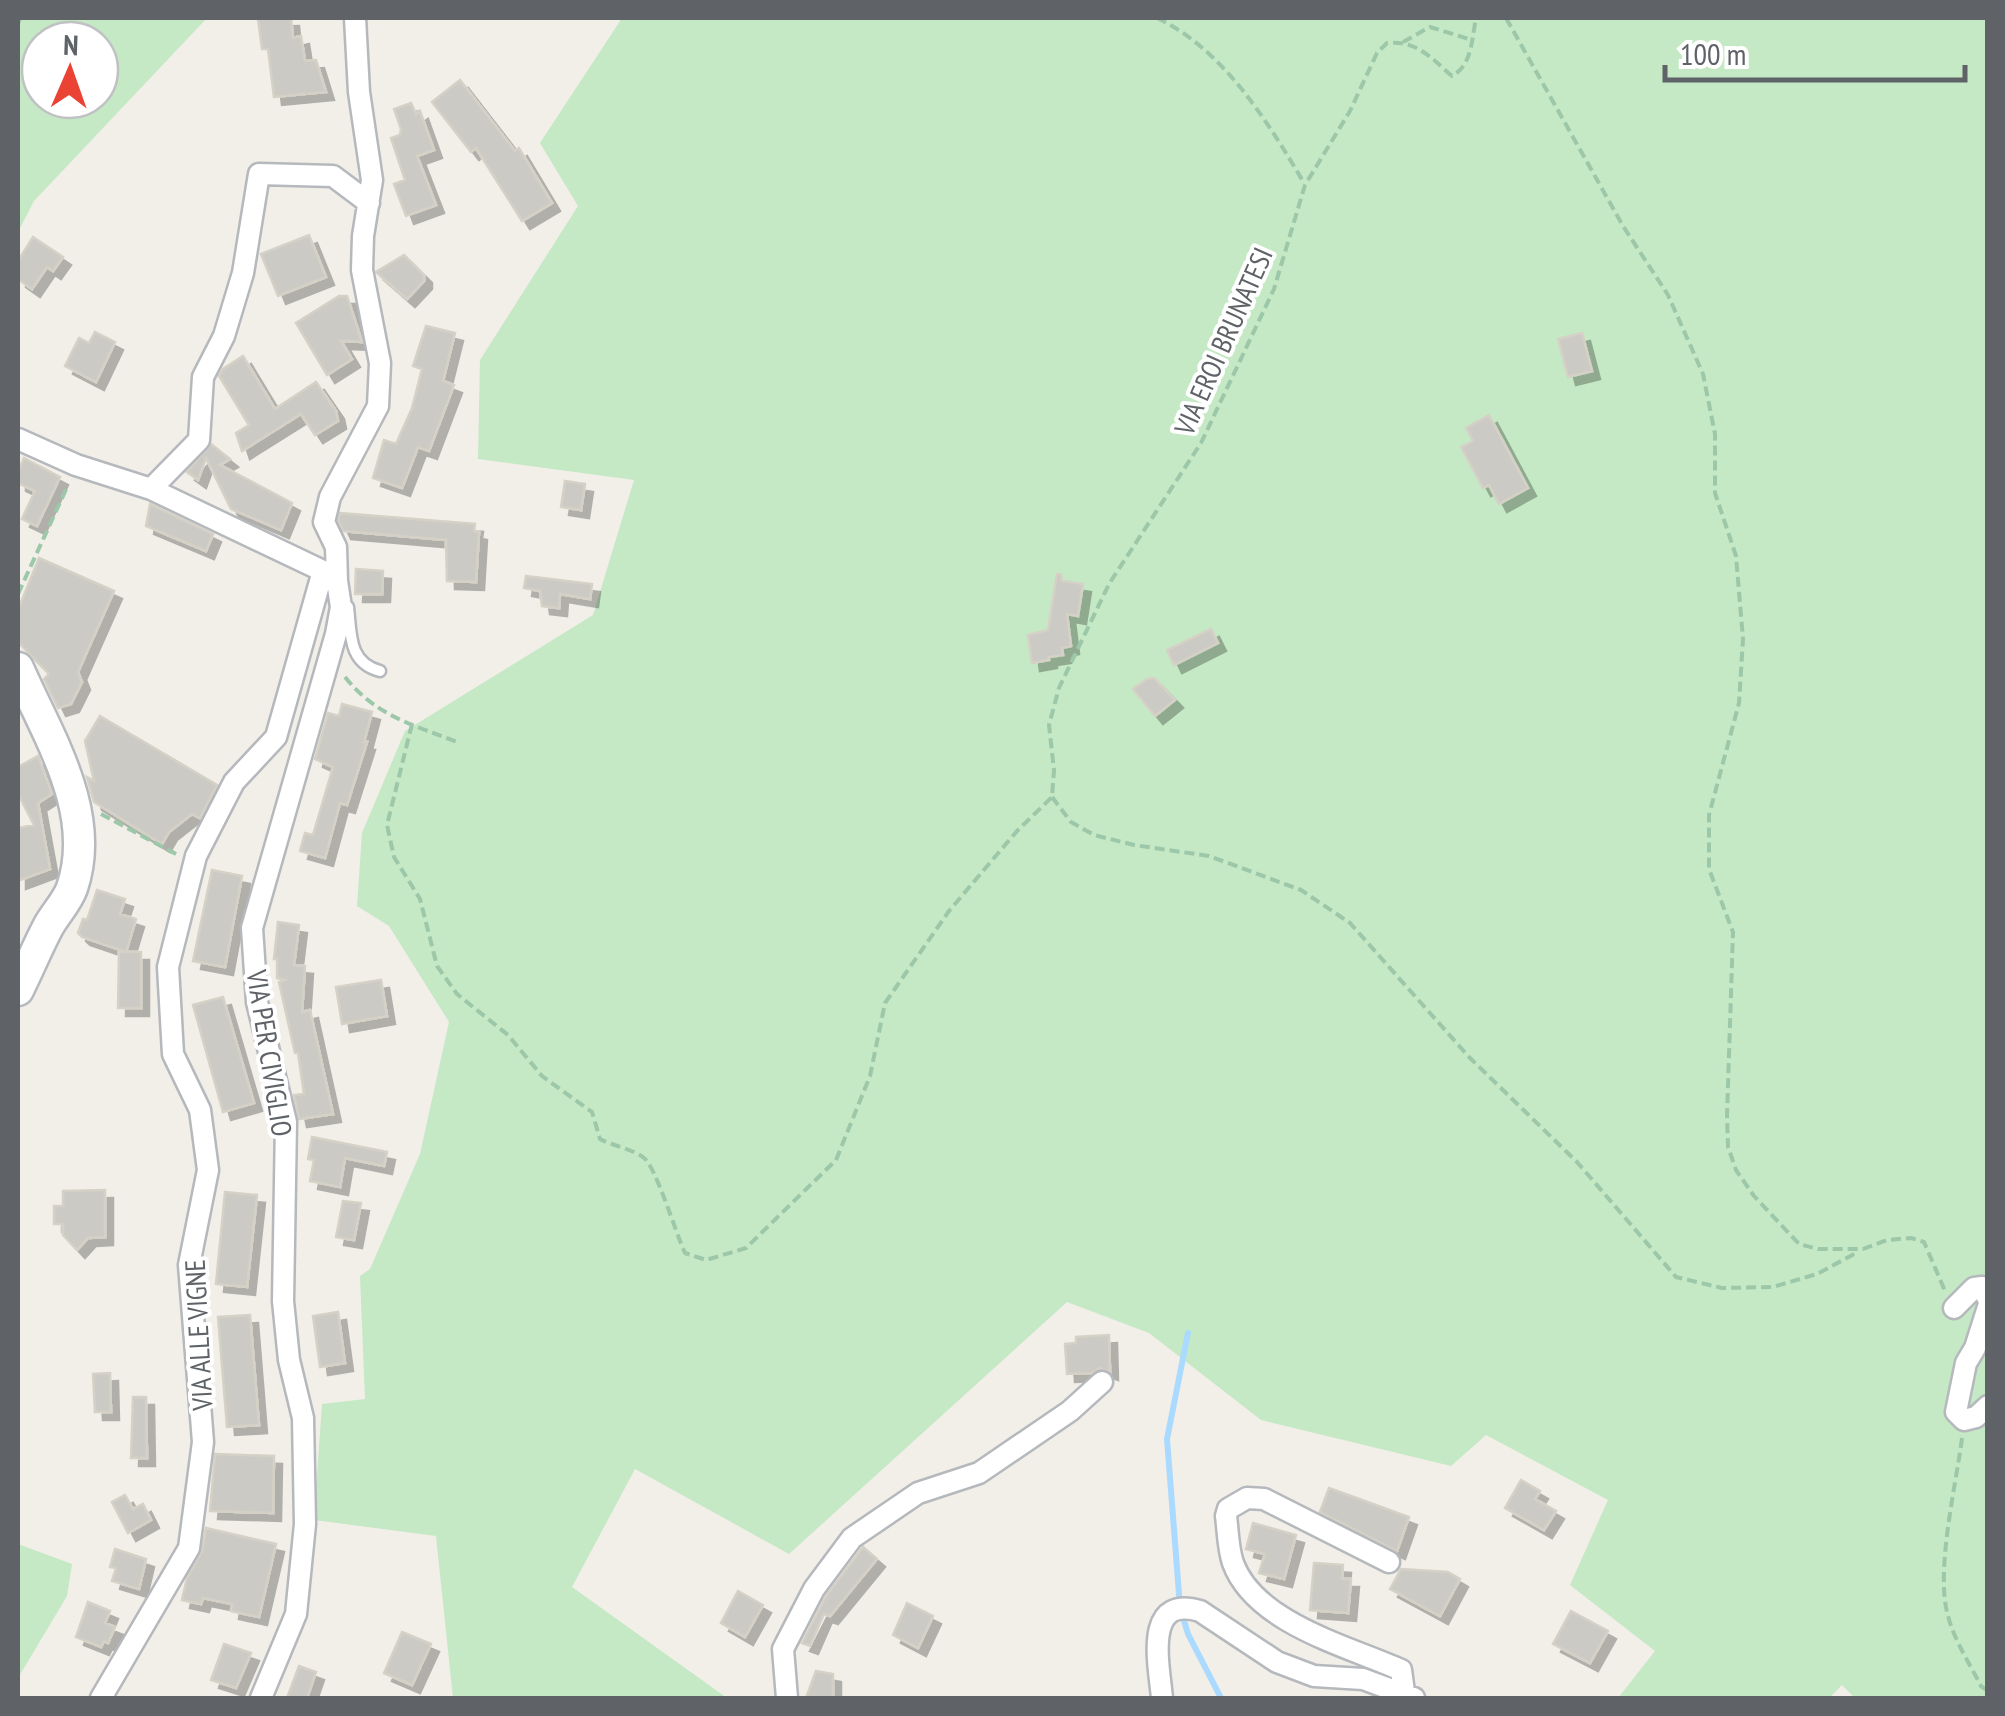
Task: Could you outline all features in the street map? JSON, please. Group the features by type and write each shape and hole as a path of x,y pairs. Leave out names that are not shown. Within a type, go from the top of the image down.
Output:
{"street":[{"name":"VIA PER CIVIGLIO","path":"262,1698 296,1614 305,1524 303,1418 289,1360 283,1301 286,1122 257,1002 252,928 336,634 341,606 330,576 336,547 324,522 330,497 378,406 380,363 362,270 372,180 359,92 355,18"},
{"path":"151,489 199,440 203,378 224,336 243,273 260,174 333,176 369,203"},
{"path":"18,439 76,465 151,489 330,576"},
{"name":"VIA ALLE VIGNE","path":"102,1698 189,1548 204,1442 189,1266 208,1170 200,1110 173,1054 168,967 194,862 234,782 276,737 330,576"},
{"path":"18,668 74,800 80,836 79,865 70,894 49,926 18,990"},
{"path":"1954,1308 1974,1288 1982,1287 1988,1303 1975,1348 1966,1363 1956,1412 1964,1420 1976,1417 1988,1406"},
{"path":"787,1698 783,1649 814,1589 852,1538 918,1493 979,1473 1070,1411 1102,1382"},
{"path":"1389,1562 1264,1499 1247,1498 1228,1509 1232,1562 1252,1594 1278,1617 1400,1670 1410,1695"},
{"path":"1162,1698 1157,1637 1161,1621 1180,1609 1200,1611 1289,1667 1314,1676 1363,1679 1410,1695"}],"lane":[{"path":"330,576 348,606 353,651 371,669 380,671"}],"path":[{"path":"1157,18 1174,26 1224,67 1305,185"},
{"path":"1403,42 1418,47 1452,76 1460,72 1468,58 1476,18"},
{"path":"1506,18 1622,226 1668,294 1703,374 1715,434 1715,493 1736,556 1743,639 1739,703 1708,815 1709,869 1733,932 1728,1147 1736,1170 1754,1196 1799,1244 1818,1249 1863,1249"},
{"path":"1403,42 1430,27 1472,40"},
{"name":"VIA EROI BRUNATESI","path":"1052,797 1054,770 1049,725 1059,688 1109,584 1201,444 1274,289 1305,185 1350,111 1377,53 1387,43 1403,42"},
{"path":"18,594 76,465"},
{"path":"336,634 344,677 362,699 387,715 460,742"},
{"path":"412,724 387,825 394,856 420,899 436,966 458,994 508,1035 542,1076 592,1112 600,1139 644,1157 657,1177 685,1253 706,1260 746,1248 836,1160 870,1076 885,1003 949,911 1017,831 1052,797 1072,822 1094,835 1209,856 1302,890 1350,923 1470,1057 1576,1162 1676,1277 1722,1288 1773,1287 1818,1274 1887,1240 1910,1238 1924,1242 1954,1308"},
{"path":"74,800 194,862"},
{"path":"1964,1420 1944,1571 1944,1600 1948,1620 1988,1691"}],"green space":[{"path":"18,18 207,18 120,110 120,20 20,20 20,120 111,120 34,201 18,232"},
{"path":"622,18 1987,18 1987,1698 1855,1698 1842,1685 1829,1698 1618,1698 1655,1651 1570,1585 1608,1500 1486,1435 1451,1466 1261,1420 1149,1333 1067,1302 789,1554 635,1469 572,1587 727,1698 453,1698 436,1536 314,1520 322,1404 365,1399 360,1276 370,1269 420,1154 449,1022 389,926 357,906 362,833 405,731 593,615 634,480 478,459 480,360 578,206 540,143"},
{"path":"18,1544 72,1564 67,1596 18,1678"}],"building":[{"path":"291,18 293,38 301,36 305,61 316,60 326,92 274,97 268,49 262,49 258,19"},
{"path":"460,80 515,151 519,148 552,203 522,221 476,148 471,152 432,102"},
{"path":"411,103 416,114 420,111 434,150 417,156 436,205 406,216 394,184 405,180 391,138 400,135 401,129 394,109"},
{"path":"309,235 326,277 278,296 261,254"},
{"path":"33,237 63,257 53,271 47,267 32,289 18,279 18,261"},
{"path":"404,255 424,275 424,281 407,299 376,272"},
{"path":"339,296 347,296 362,342 341,341 352,359 327,375 296,323"},
{"path":"426,326 455,333 443,381 454,385 429,451 418,447 402,488 373,478 384,440 396,444 412,408 422,369 413,366"},
{"path":"95,332 115,342 96,382 65,366 79,338 89,343"},
{"path":"1582,333 1592,371 1568,377 1558,339"},
{"path":"243,356 275,409 316,382 336,411 338,421 315,435 301,414 242,451 236,433 249,425 219,376"},
{"path":"1489,415 1528,488 1499,504 1489,485 1483,488 1461,447 1473,441 1466,428"},
{"path":"211,444 230,459 220,465 292,503 281,530 231,509 206,458 198,480 187,472"},
{"path":"24,458 60,477 37,526 22,519 35,491 18,483"},
{"path":"565,481 585,484 581,510 561,507"},
{"path":"150,504 213,534 206,551 146,526"},
{"path":"340,513 475,524 474,531 479,532 476,582 447,581 446,540 343,531 338,520"},
{"path":"39,558 114,591 78,672 82,682 71,704 58,708 44,679 49,674 18,642 18,610"},
{"path":"356,569 383,571 382,594 355,594"},
{"path":"1057,574 1061,574 1062,581 1083,584 1078,616 1067,614 1071,646 1062,648 1063,655 1032,663 1028,635 1048,630"},
{"path":"526,576 592,584 590,599 560,594 559,608 542,606 540,591 524,588"},
{"path":"1211,629 1218,643 1174,665 1167,650"},
{"path":"1154,678 1175,700 1155,716 1133,689"},
{"path":"342,704 372,712 347,805 340,803 325,858 300,851 305,833 313,835 333,767 315,759 328,713 339,716"},
{"path":"100,716 217,785 200,818 192,814 169,832 162,844 94,802 87,777 94,781 85,741"},
{"path":"38,756 52,794 38,803 50,869 18,881 18,828 34,825 18,794 18,767"},
{"path":"212,870 242,876 225,967 193,961"},
{"path":"97,890 125,899 120,914 136,919 126,952 78,933"},
{"path":"278,922 299,925 294,965 305,966 302,1012 310,1010 333,1114 299,1119 294,1095 304,1094 298,1053 279,982 285,980 277,978 274,959"},
{"path":"119,952 141,952 141,1008 118,1008"},
{"path":"381,980 387,1016 342,1024 336,987"},
{"path":"223,997 254,1103 223,1112 193,1005"},
{"path":"312,1137 387,1152 384,1166 345,1158 340,1187 310,1181 314,1160 308,1159"},
{"path":"105,1190 105,1237 88,1238 77,1250 63,1235 63,1224 54,1224 54,1206 63,1206 63,1191"},
{"path":"225,1192 257,1195 247,1287 216,1284"},
{"path":"343,1201 361,1203 354,1240 336,1237"},
{"path":"338,1312 345,1363 320,1367 313,1316"},
{"path":"250,1315 259,1425 227,1427 218,1317"},
{"path":"1109,1335 1110,1372 1100,1368 1092,1373 1067,1374 1065,1344 1076,1343 1076,1337"},
{"path":"110,1373 111,1412 95,1412 93,1374"},
{"path":"133,1397 146,1397 147,1458 131,1458"},
{"path":"215,1454 274,1456 273,1513 210,1511"},
{"path":"1521,1480 1540,1491 1535,1499 1556,1511 1544,1530 1505,1508"},
{"path":"1329,1488 1409,1517 1397,1551 1320,1512"},
{"path":"125,1495 133,1509 143,1504 151,1520 128,1533 112,1502"},
{"path":"1253,1523 1296,1535 1284,1579 1259,1573 1265,1554 1246,1549"},
{"path":"206,1528 276,1544 259,1617 231,1611 232,1604 203,1598 201,1604 182,1600 187,1578 202,1551"},
{"path":"863,1547 877,1559 830,1616 824,1614 810,1646 802,1643 826,1596"},
{"path":"115,1549 146,1559 139,1589 112,1581 116,1568 110,1567"},
{"path":"1314,1563 1343,1565 1342,1579 1351,1579 1348,1613 1310,1610"},
{"path":"1401,1569 1448,1572 1460,1579 1440,1616 1390,1589"},
{"path":"738,1591 763,1605 745,1637 721,1623"},
{"path":"88,1602 110,1611 105,1623 115,1627 108,1643 104,1641 101,1647 76,1637"},
{"path":"907,1603 933,1616 918,1648 893,1635"},
{"path":"1571,1611 1608,1631 1590,1663 1553,1644"},
{"path":"402,1632 431,1644 412,1685 384,1673"},
{"path":"224,1644 251,1653 236,1688 211,1680"},
{"path":"299,1666 316,1672 307,1698 287,1698"},
{"path":"816,1671 833,1674 833,1698 806,1698"}],"waterway":[{"path":"1188,1333 1167,1439 1180,1607 1188,1634 1221,1698"}]}
